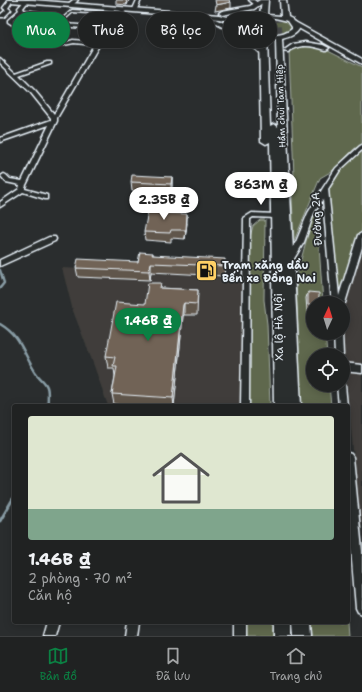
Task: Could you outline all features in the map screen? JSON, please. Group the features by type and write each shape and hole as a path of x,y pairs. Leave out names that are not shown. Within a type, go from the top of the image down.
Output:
{"highway":[{"path":"262,12 264,0"},
{"path":"271,0 274,14 277,0"},
{"path":"283,0 285,18"},
{"path":"277,16 285,18 295,24 295,30 282,37 277,37"},
{"name":"Xa lộ Hà Nội","path":"279,195 289,190 290,179 286,51 282,37"},
{"name":"Hầm chui Tam Hiệp","path":"279,195 282,37"},
{"name":"Xa lộ Hà Nội","path":"264,48 267,182 279,195 288,260 294,404"},
{"name":"Xa lộ Hà Nội","path":"279,195 276,216 281,404"},
{"path":"283,624 284,636"},
{"path":"302,624 303,636"}],"main road":[{"path":"11,0 157,12"},
{"path":"125,9 135,8 222,13 252,8 264,0"},
{"path":"215,22 234,29 246,37 264,54"},
{"path":"295,24 358,60 362,65"},
{"path":"282,37 326,48"},
{"path":"286,51 292,46 311,44 358,60"}],"street":[{"path":"2,16 9,10 5,8 11,0"},
{"path":"70,5 76,0"},
{"path":"135,8 139,0"},
{"path":"251,0 257,4"},
{"path":"21,11 22,9 20,8 27,1"},
{"path":"28,12 21,11 10,20 41,41 64,44 68,44 72,41 78,42"},
{"path":"70,13 72,11 88,12"},
{"path":"0,205 23,186 54,120 95,48"},
{"path":"0,60 33,92 54,120"},
{"path":"15,75 49,63"},
{"path":"0,140 54,120"},
{"name":"Đường 2A","path":"335,296 326,189 338,169 362,147"},
{"path":"4,176 8,181 23,186"},
{"path":"23,186 25,192 45,197"},
{"path":"288,260 300,242 311,213 326,189"},
{"path":"245,404 248,218 252,215 276,216"},
{"path":"343,296 362,235"},
{"path":"1,263 52,239"},
{"path":"350,368 362,369"},
{"path":"342,392 343,404"},
{"path":"350,479 362,608"},
{"path":"49,636 52,624"},
{"path":"131,636 133,624"},
{"path":"240,624 240,636"}],"shaded area":[{"path":"362,241 362,544 350,404 349,404 348,392 350,392 350,348 343,348 343,340 350,340 350,296 345,296"},
{"path":"62,268 242,277 241,404 107,404 73,311"}],"green space":[{"path":"215,18 223,19 223,23 215,20"},
{"path":"277,18 283,19 292,24 292,30 278,36"},
{"path":"298,45 322,47 362,67 362,144 354,149 332,171 320,178 294,241 292,197 294,177 289,50"},
{"path":"362,151 362,229 342,296 339,296 329,190 341,170"},
{"path":"314,215 317,218 323,296 306,296 306,340 326,340 326,348 306,348 306,392 330,392 331,404 301,404 296,278"},
{"path":"260,220 265,220 264,300 267,324 270,404 249,404 250,237 253,226"},
{"path":"245,624 273,624 273,636 245,636"},
{"path":"312,624 347,624 348,636 313,636"}],"building":[{"path":"215,0 229,0 231,2 216,5"},
{"path":"132,175 172,177 171,184 131,182"},
{"path":"149,206 166,207 165,213 187,214 186,230 171,230 170,233 144,232"},
{"path":"140,252 153,253 152,255 225,259 225,266 151,263 149,271 76,268 78,259 138,262"},
{"path":"148,283 161,283 160,288 198,290 197,304 184,303 183,305 173,398 112,394 117,366 113,366 115,357 106,356 116,302 145,304"},
{"path":"308,292 319,293 319,296 308,296"}],"waterway":[{"path":"0,270 4,283 0,288"},
{"path":"0,324 18,340 36,373 46,385 48,392 48,404"},
{"path":"0,521 12,500"}],"tunnel":[{"path":"277,14 279,40"}],"place":[{"name":"Trạm xăng dầu Bến xe Đồng Nai","path":"206,271"}]}
